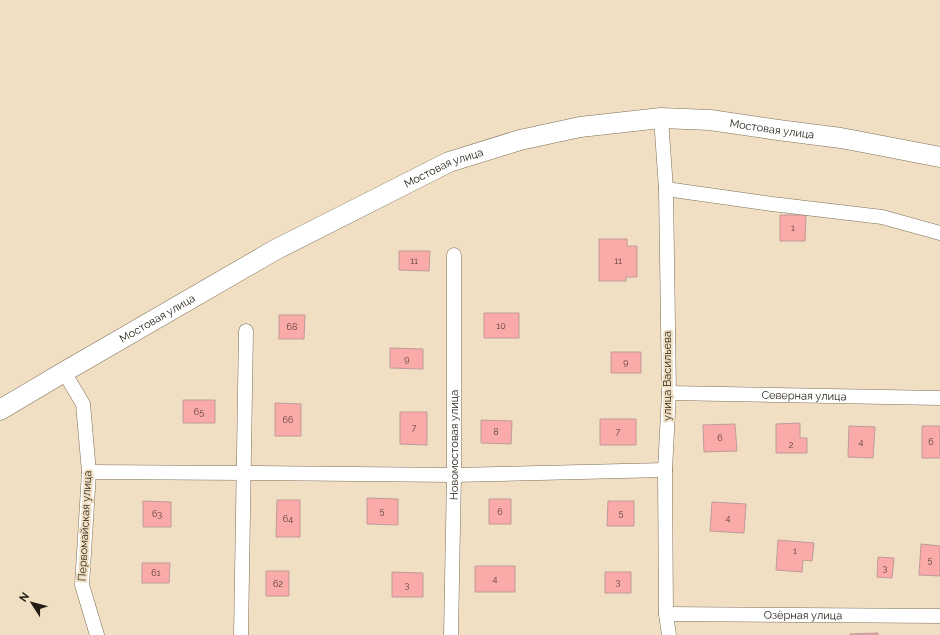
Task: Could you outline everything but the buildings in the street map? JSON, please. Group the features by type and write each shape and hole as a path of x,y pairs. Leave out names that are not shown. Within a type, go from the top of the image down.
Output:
{"main road":[{"name":"Мостовая улица","path":"0,410 275,250 449,162 520,140 580,127 661,118 710,120 841,138 940,157"}],"street":[{"name":"улица Васильева","path":"661,118 666,189 669,393 665,470 666,614 669,635"},
{"path":"666,189 772,204 882,217 940,233"},
{"name":"Новомостовая улица","path":"451,635 454,475 454,255"},
{"path":"241,635 246,331"},
{"name":"Первомайская улица","path":"64,372 83,404 89,472 82,585 97,635"},
{"name":"Северная улица","path":"669,393 940,398"},
{"path":"89,472 454,475 665,470"},
{"name":"Озёрная улица","path":"666,614 940,616"}]}
